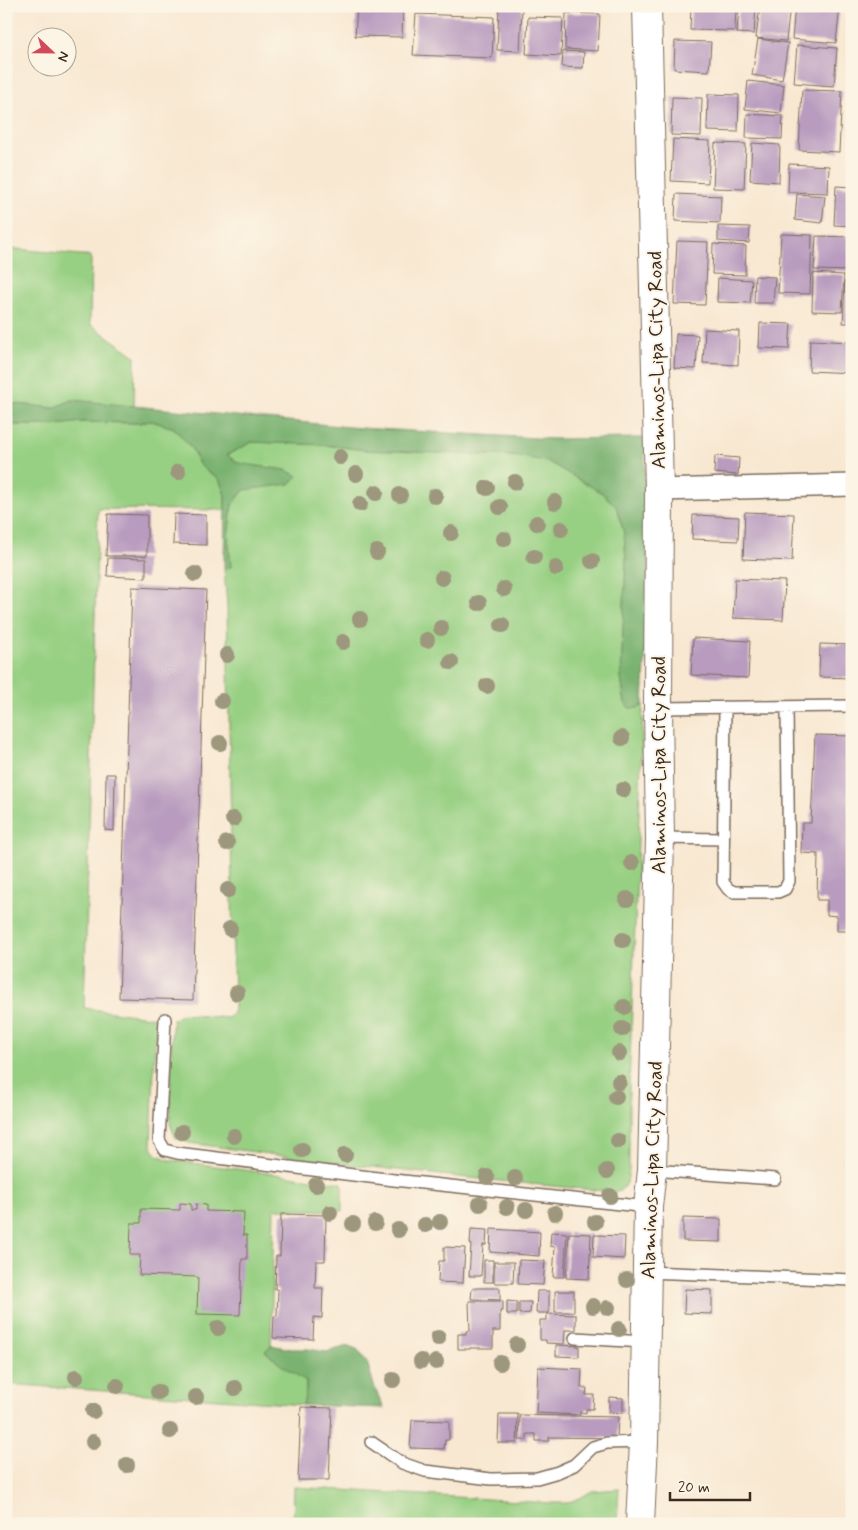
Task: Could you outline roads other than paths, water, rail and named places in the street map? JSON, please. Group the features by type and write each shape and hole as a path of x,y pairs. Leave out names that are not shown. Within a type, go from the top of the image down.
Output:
{"main road":[{"name":"Alaminos-Lipa City Road","path":"640,1524 644,1442 648,1207 652,1170 660,838 658,708 660,490 647,6"}],"street":[{"path":"660,490 852,485"}],"lane":[{"path":"658,708 852,706"},
{"path":"725,708 723,882 734,892 778,892 785,889 789,882 787,707"},
{"path":"660,838 722,839"},
{"path":"165,1019 159,1140 165,1150 384,1179 648,1207"},
{"path":"652,1170 775,1179"},
{"path":"647,1272 852,1280"},
{"path":"575,1338 646,1342"},
{"path":"370,1442 402,1463 425,1471 491,1479 537,1478 574,1465 592,1447 606,1444 644,1442"}]}
